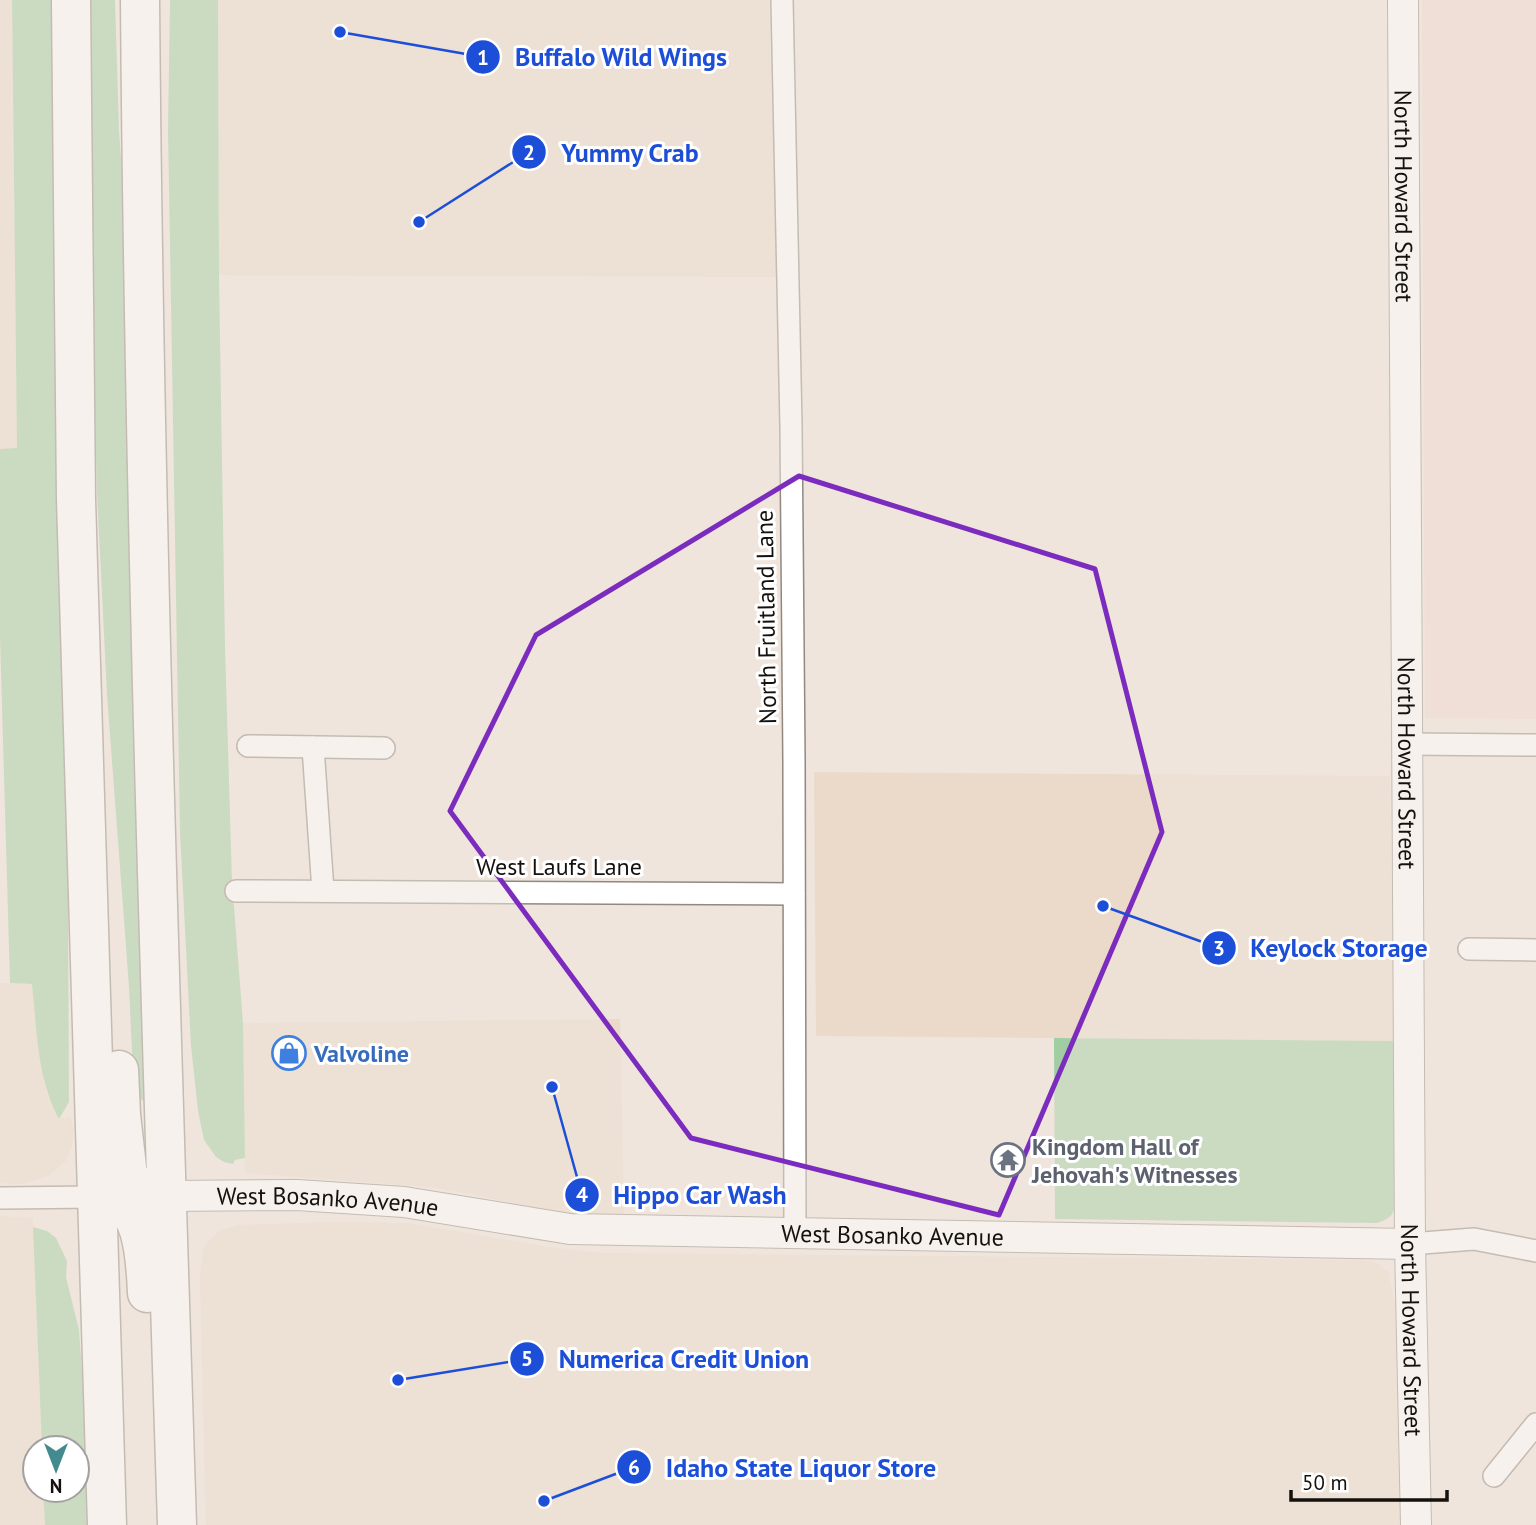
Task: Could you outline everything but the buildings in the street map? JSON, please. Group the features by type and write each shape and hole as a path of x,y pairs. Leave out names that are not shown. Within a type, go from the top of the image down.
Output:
{"highway":[{"path":"71,0 76,499 107,1525"},
{"path":"140,0 146,455 177,1525"},
{"path":"90,975 109,1015 118,1069 128,1176 147,1191 167,1196"},
{"path":"97,1197 122,1204 135,1220 142,1242 150,1335 158,1386 175,1449"}],"street":[{"name":"North Fruitland Lane","path":"782,0 790,426 795,1234"},
{"name":"North Howard Street","path":"1403,0 1410,1244 1416,1525"},
{"path":"1406,744 1536,746"},
{"path":"248,746 384,748"},
{"path":"313,747 323,891"},
{"name":"West Laufs Lane","path":"236,891 794,894"},
{"path":"1469,949 1536,950"},
{"name":"West Bosanko Avenue","path":"167,1196 298,1195 404,1202 570,1229 1410,1244 1474,1239 1536,1251"},
{"path":"0,1198 97,1197"},
{"path":"1494,1476 1536,1424"}],"highlighted area":[{"path":"799,476 1095,569 1162,832 999,1215 691,1138 450,811 536,635"}],"shaded area":[{"path":"0,0 12,0 17,449 0,449"},
{"path":"218,0 769,0 777,277 219,275"},
{"path":"1422,0 1536,0 1536,719 1425,718"},
{"path":"814,772 1390,776 1394,1041 816,1036"},
{"path":"0,983 32,984 44,1083 50,1103 59,1119 70,1116 74,1129 66,1161 48,1176 23,1184 0,1183"},
{"path":"620,1019 624,1216 585,1216 550,1212 429,1187 245,1173 243,1023"},
{"path":"0,1216 33,1218 41,1434 21,1434 21,1504 44,1504 45,1525 0,1525"},
{"path":"409,1223 548,1247 602,1253 1363,1260 1377,1263 1388,1272 1395,1304 1400,1525 206,1525 200,1276 204,1246 220,1230 238,1225"}],"green space":[{"path":"12,0 51,0 70,836 69,1102 59,1119 42,1071 32,984 10,983 0,637 0,449 17,448"},
{"path":"91,0 115,0 119,130 138,402 145,1102 134,1095 129,987 107,695 97,493 91,255"},
{"path":"170,0 218,0 225,647 232,881 243,1023 245,1158 235,1160 233,1164 216,1157 204,1140 191,1046 180,832 168,129"},
{"path":"1054,1038 1394,1041 1393,1212 1387,1219 1377,1223 1055,1219"},
{"path":"33,1227 47,1231 56,1238 67,1261 66,1277 79,1330 86,1434 41,1434"},
{"path":"44,1504 89,1504 90,1525 45,1525"}],"place":[{"name":"Buffalo Wild Wings","path":"340,32"},
{"name":"Yummy Crab","path":"419,222"},
{"name":"Keylock Storage","path":"1103,906"},
{"name":"Valvoline","path":"289,1053"},
{"name":"Hippo Car Wash","path":"552,1087"},
{"name":"Kingdom Hall of Jehovah's Witnesses","path":"1008,1160"},
{"name":"Numerica Credit Union","path":"398,1380"},
{"name":"Idaho State Liquor Store","path":"544,1501"}]}
